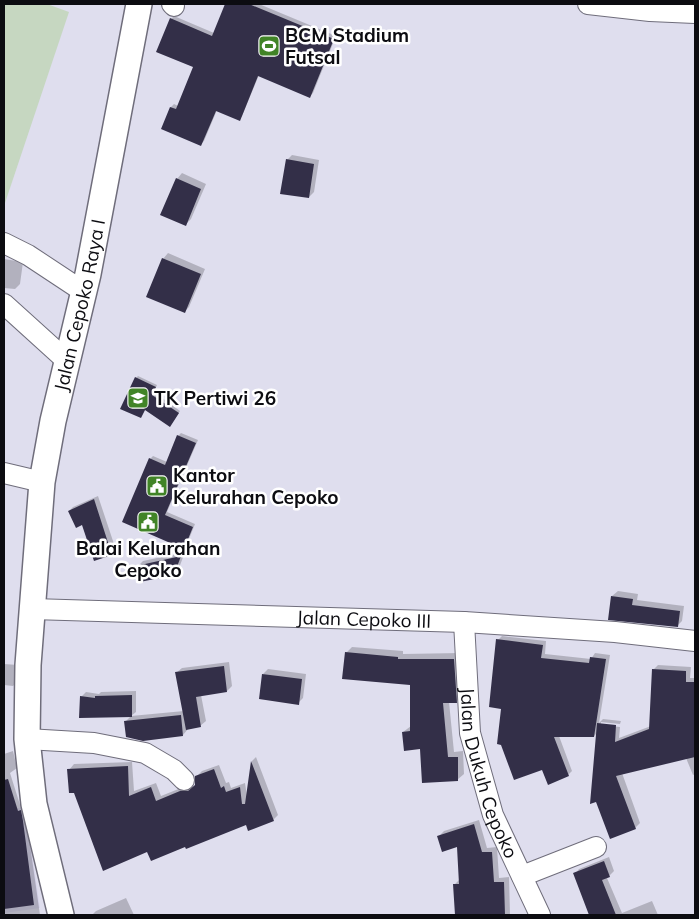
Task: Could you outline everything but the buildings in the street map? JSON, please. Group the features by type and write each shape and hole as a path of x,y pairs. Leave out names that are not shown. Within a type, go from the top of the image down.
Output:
{"main road":[{"name":"Jalan Cepoko Raya I","path":"61,915 34,804 27,740 28,666 42,482 67,361 84,292 139,4"}],"street":[{"path":"588,4 650,11 695,13"},
{"path":"4,243 28,255 84,292"},
{"path":"4,304 67,361"},
{"path":"4,473 42,482"},
{"name":"Jalan Cepoko III","path":"32,608 464,622 615,632 695,641"},
{"name":"Jalan Dukuh Cepoko","path":"464,622 470,733 492,815 540,915"},
{"path":"27,740 94,743 145,753 162,761 184,780"},
{"path":"522,876 596,847"}],"shaded area":[{"path":"25,807 40,908 4,913 4,810"}],"green space":[{"path":"4,4 47,4 69,12 4,206"}],"place":[{"name":"BCM Stadium Futsal","path":"269,46"},
{"name":"TK Pertiwi 26","path":"138,398"},
{"name":"Kantor Kelurahan Cepoko","path":"157,486"},
{"name":"Balai Kelurahan Cepoko","path":"148,522"}]}
